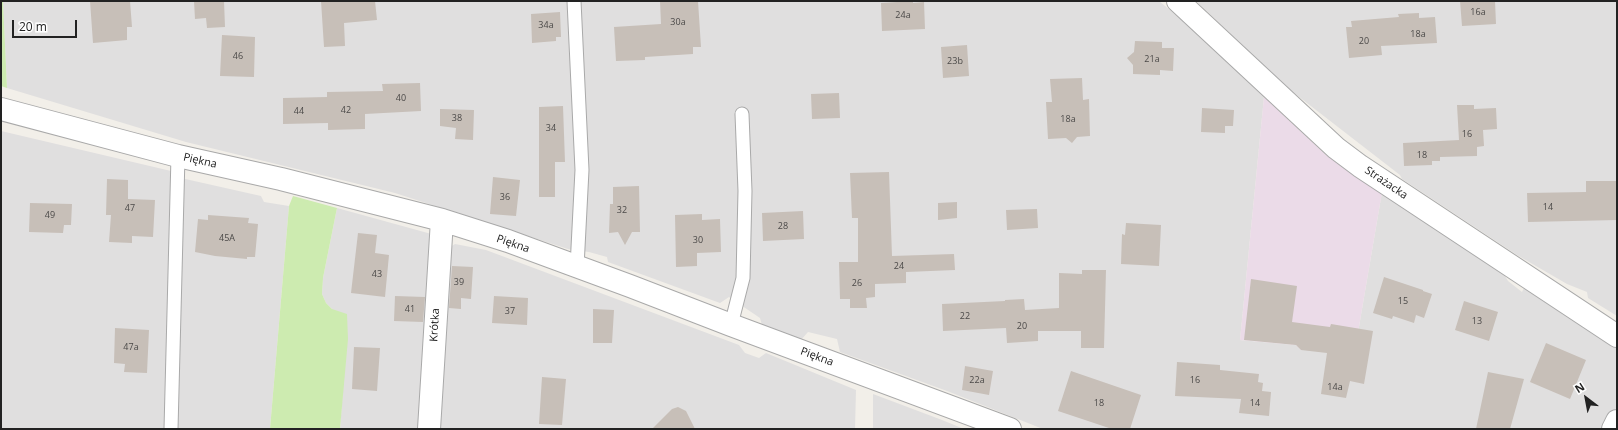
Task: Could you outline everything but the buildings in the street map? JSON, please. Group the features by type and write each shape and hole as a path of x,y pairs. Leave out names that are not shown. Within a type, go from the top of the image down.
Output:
{"street":[{"name":"Strażacka","path":"1178,1 1336,148 1366,170 1617,336"},
{"name":"Piękna","path":"1,109 178,156 280,179 442,220 508,241 1010,429"},
{"name":"Krótka","path":"429,429 442,220"},
{"path":"1613,429 1617,421"}],"lane":[{"path":"574,1 582,170 577,267"},
{"path":"731,325 743,278 745,191 742,114"},
{"path":"171,429 178,156"}],"shaded area":[{"path":"3,1 1159,1 1188,25 1196,28 1258,86 1264,97 1240,340 1296,345 1301,350 1355,350 1382,192 1502,271 1508,281 1522,292 1524,288 1617,347 1617,406 1606,429 1043,429 947,391 840,352 837,339 808,332 801,340 762,325 760,318 729,297 720,303 608,262 607,257 589,252 568,249 395,193 186,142 7,88"},
{"path":"1196,1 1617,1 1617,316 1588,298 1587,292 1567,284 1517,255 1402,179 1400,175 1285,86"},
{"path":"1264,97 1326,155 1382,192 1355,350 1301,350 1296,345 1240,340"},
{"path":"1,131 171,171 172,176 261,196 264,202 289,206 270,429 1,429"},
{"path":"337,208 435,235 424,429 340,429 343,389 332,309 326,303 322,294 323,278"},
{"path":"455,244 486,250 739,345 745,353 759,358 766,353 856,390 855,429 437,429 446,250"},
{"path":"873,394 942,420 964,429 873,429"}],"green space":[{"path":"1,1 3,1 7,88 1,86"},
{"path":"293,196 337,208 323,278 322,294 326,303 332,309 347,314 348,339 340,429 270,429 289,206"}]}
